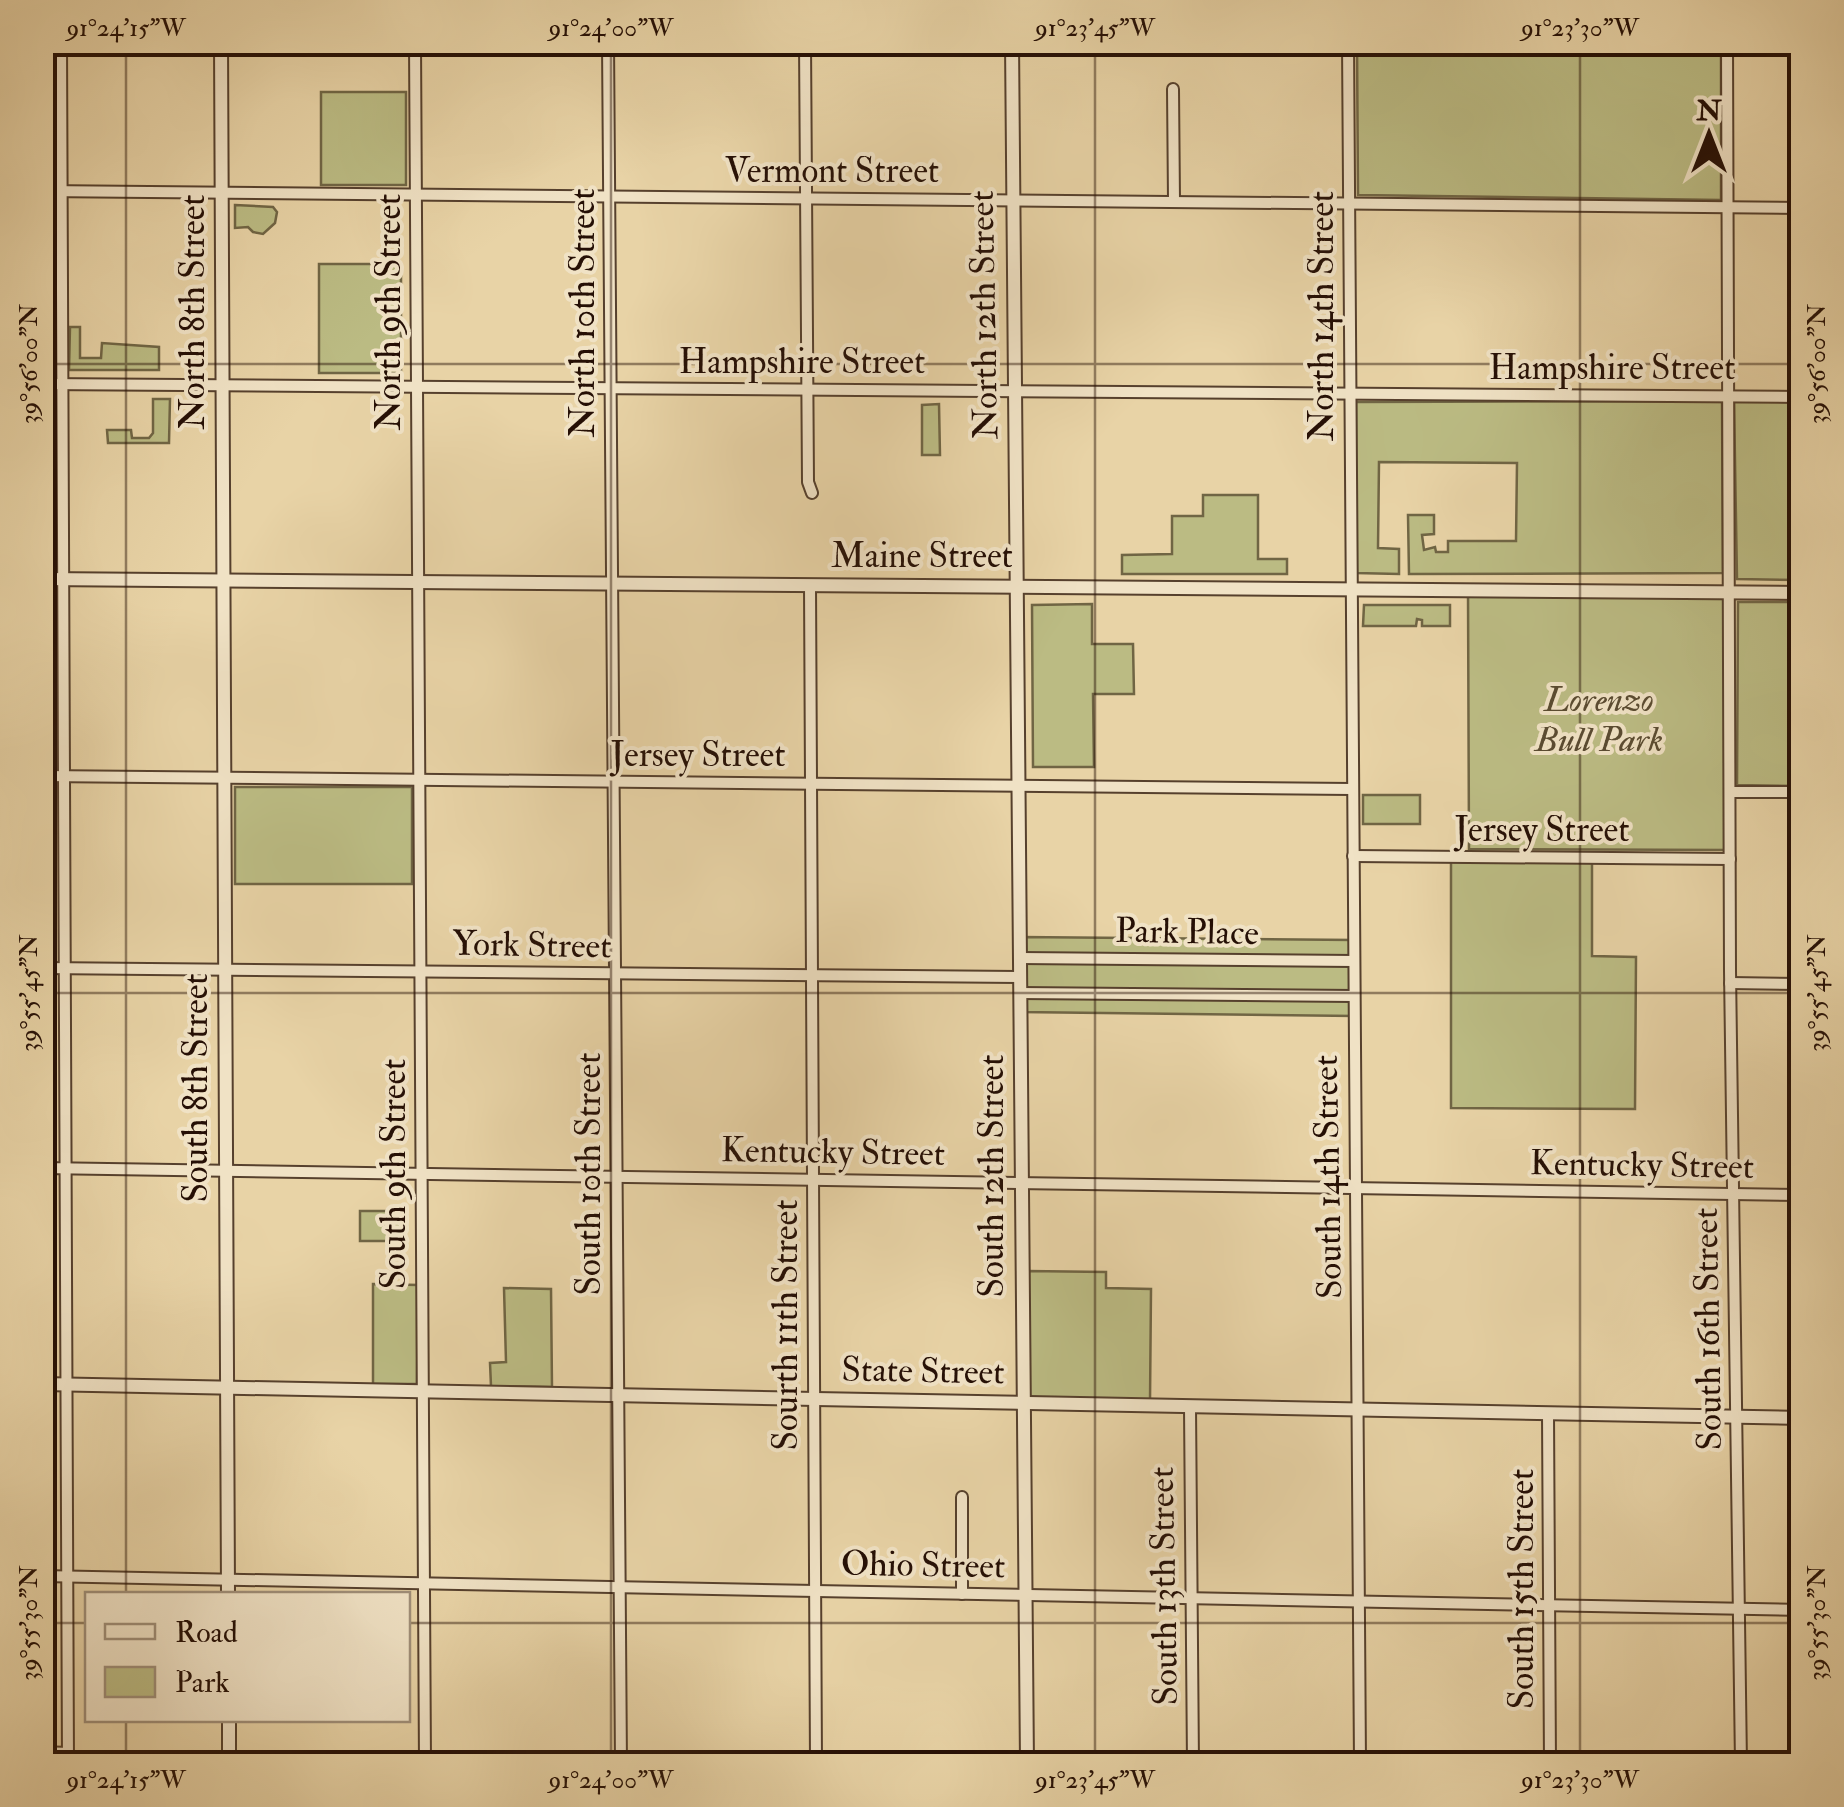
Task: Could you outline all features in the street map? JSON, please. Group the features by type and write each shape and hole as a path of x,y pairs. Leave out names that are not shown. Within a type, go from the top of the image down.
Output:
{"street":[{"path":"42,1752 68,1758 61,42"},
{"name":"North 8th Street","path":"221,42 224,581"},
{"name":"North 9th Street","path":"415,42 418,582"},
{"name":"North 10th Street","path":"608,42 612,584"},
{"path":"805,42 808,482 812,493"},
{"name":"North 12th Street","path":"1012,42 1017,587"},
{"name":"North 14th Street","path":"1348,42 1351,590"},
{"name":"South 16th Street","path":"1727,42 1730,984 1741,1764"},
{"path":"1172,89 1174,201"},
{"name":"Vermont Street","path":"42,191 1802,208"},
{"name":"Hampshire Street","path":"42,384 1802,396"},
{"name":"Maine Street","path":"42,579 1802,593"},
{"name":"South 8th Street","path":"224,581 228,1587"},
{"name":"South 9th Street","path":"418,582 425,1764"},
{"name":"South 10th Street","path":"612,584 621,1764"},
{"name":"Sourth 11th Street","path":"810,585 816,1764"},
{"name":"South 12th Street","path":"1017,587 1027,1764"},
{"name":"South 14th Street","path":"1351,590 1360,1764"},
{"name":"Jersey Street","path":"42,776 1352,789"},
{"path":"1730,792 1802,792"},
{"name":"Jersey Street","path":"1353,856 1730,859"},
{"name":"Park Place","path":"1020,958 1354,961"},
{"name":"York Street","path":"42,968 1020,977"},
{"path":"1730,984 1802,984"},
{"name":"Park Place","path":"1020,993 1354,996"},
{"name":"Kentucky Street","path":"42,1168 1802,1196"},
{"name":"State Street","path":"42,1384 1802,1418"},
{"name":"South 13th Street","path":"1190,1406 1194,1764"},
{"name":"South 15th Street","path":"1548,1414 1550,1764"},
{"path":"962,1497 962,1594"},
{"name":"Ohio Street","path":"42,1576 228,1587 424,1583 1802,1610"},
{"path":"229,1722 229,1764"}],"green space":[{"path":"1357,43 1721,43 1721,200 1358,195"},
{"path":"321,92 406,92 406,185 321,185"},
{"path":"235,205 273,207 277,212 275,223 263,234 248,227 235,228"},
{"path":"319,264 401,264 401,373 319,373"},
{"path":"70,327 80,327 80,358 101,358 102,343 159,347 159,370 69,370"},
{"path":"153,399 170,399 169,443 108,443 107,430 131,430 132,438 149,438 153,433"},
{"path":"1722,401 1723,573 1409,574 1408,515 1434,515 1434,534 1422,535 1424,550 1435,547 1436,552 1448,552 1448,541 1516,541 1517,463 1379,462 1378,548 1399,549 1399,574 1356,573 1356,402"},
{"path":"1734,401 1801,401 1801,580 1737,579"},
{"path":"939,404 940,455 922,455 922,405"},
{"path":"1203,495 1258,495 1258,559 1287,559 1287,574 1122,574 1122,555 1172,554 1172,516 1203,516"},
{"name":"Lorenzo Bull Park","path":"1468,590 1729,591 1729,850 1469,849"},
{"path":"1738,602 1801,602 1801,786 1737,785"},
{"path":"1092,604 1092,644 1133,644 1134,694 1093,694 1094,767 1033,767 1032,605"},
{"path":"1364,605 1450,605 1450,626 1422,626 1422,620 1417,619 1416,626 1363,626"},
{"path":"235,787 412,787 412,884 235,884"},
{"path":"1363,795 1420,795 1420,824 1363,824"},
{"path":"1451,861 1592,861 1592,956 1636,957 1635,1109 1451,1108"},
{"path":"1020,937 1354,940 1354,1016 1020,1012"},
{"path":"360,1211 402,1211 402,1241 360,1241"},
{"path":"1027,1271 1106,1272 1106,1288 1151,1289 1150,1402 1026,1401"},
{"path":"373,1284 418,1285 417,1384 373,1384"},
{"path":"504,1288 551,1289 552,1387 491,1386 490,1363 506,1362"}]}
